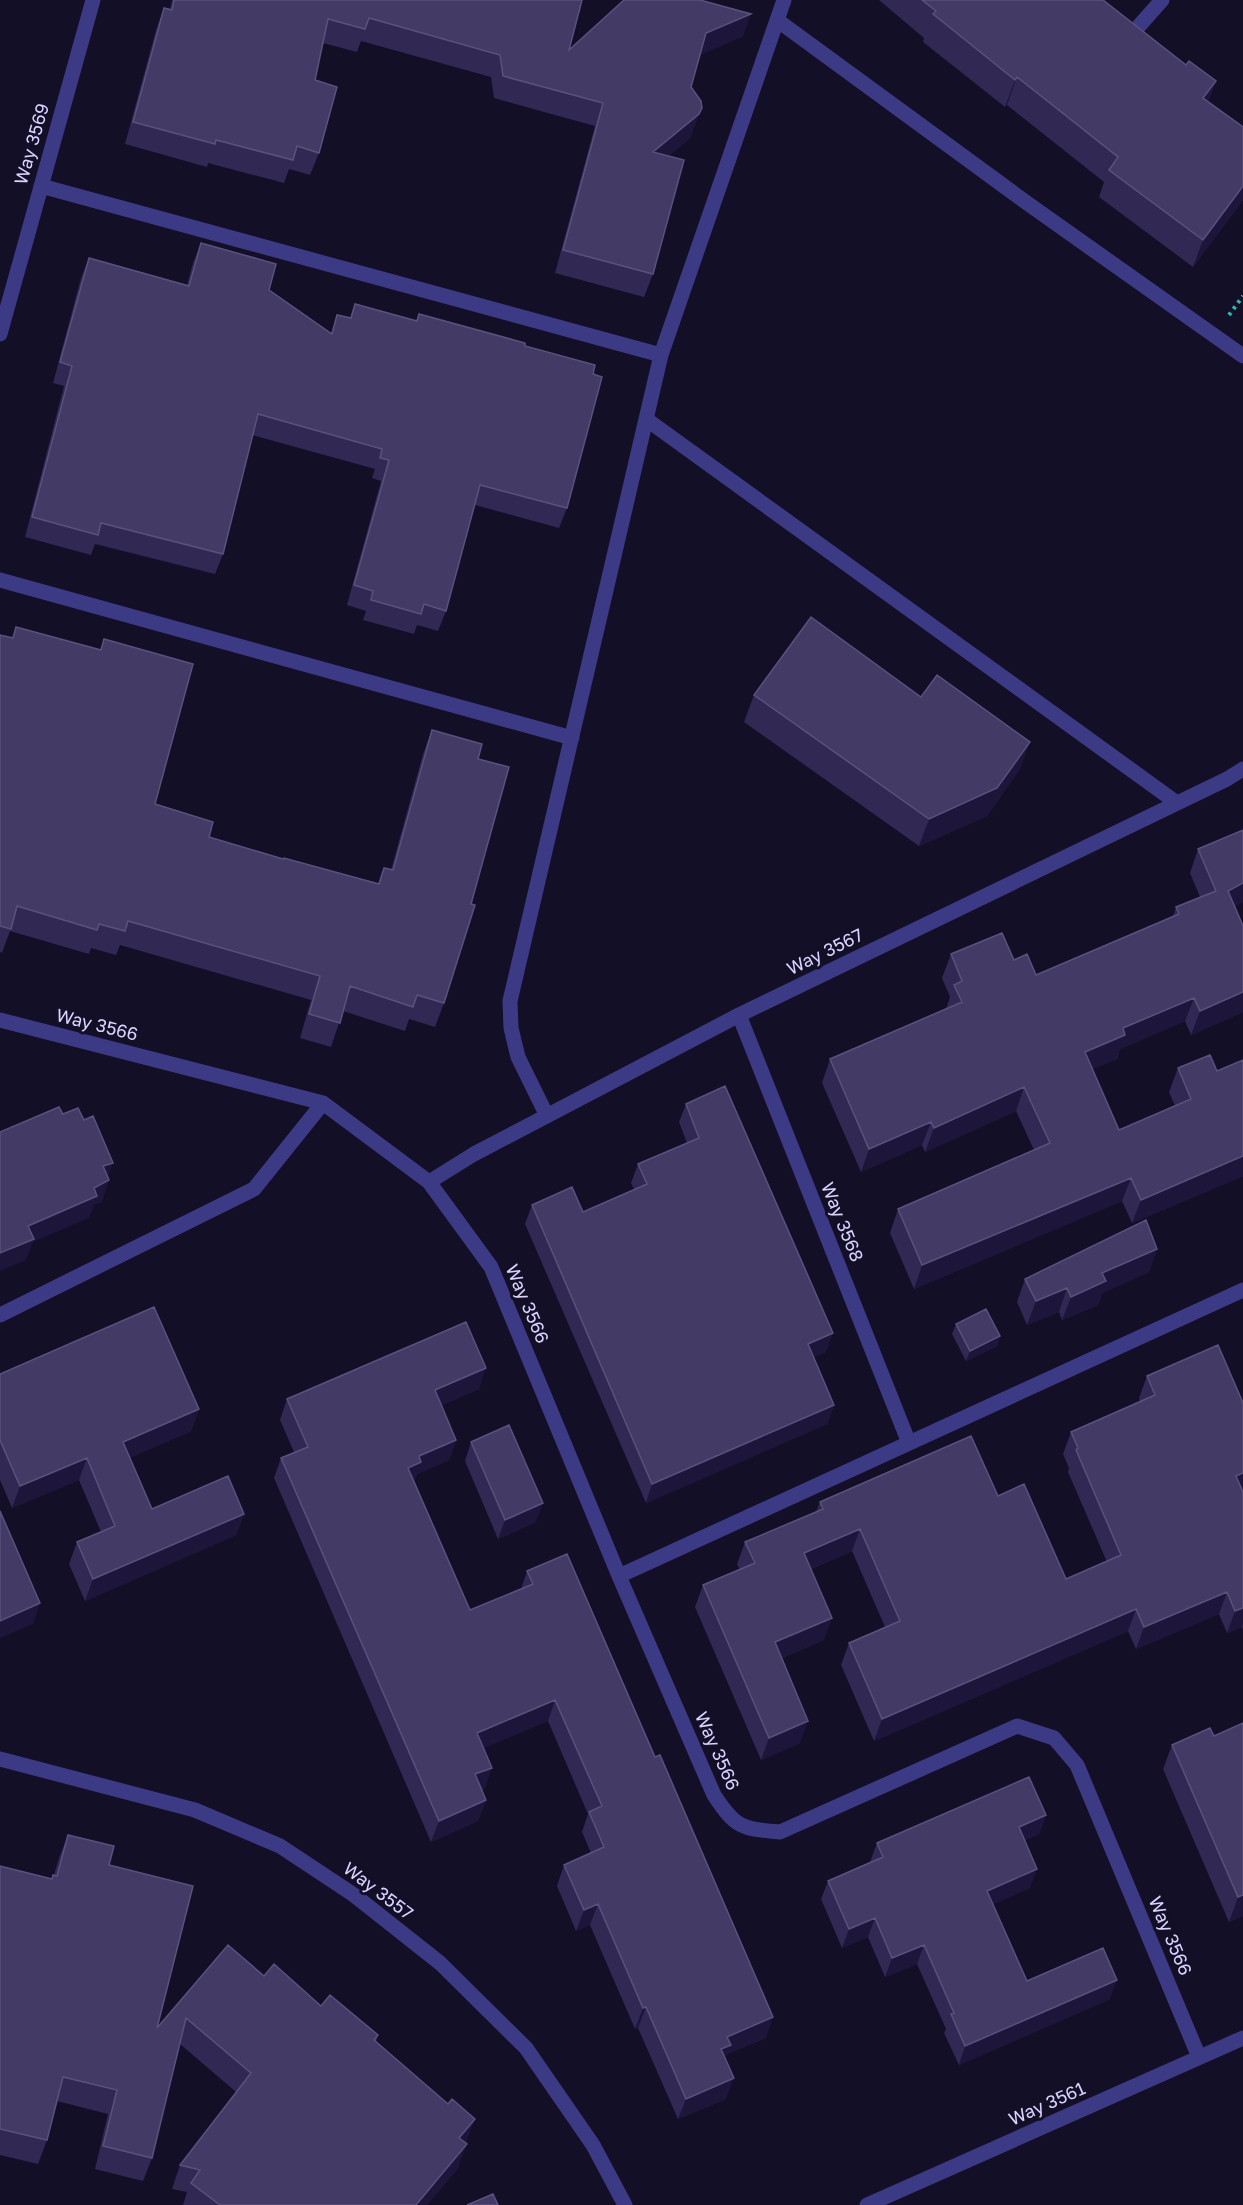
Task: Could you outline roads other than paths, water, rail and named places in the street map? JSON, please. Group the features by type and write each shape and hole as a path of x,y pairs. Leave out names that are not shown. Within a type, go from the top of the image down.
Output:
{"street":[{"name":"Way 3569","path":"0,334 93,0"},
{"path":"547,1116 518,1057 511,1028 510,1001 662,355 784,0"},
{"path":"1131,35 1162,0"},
{"path":"777,20 1027,203 1243,356"},
{"path":"41,186 662,355"},
{"path":"646,419 1178,803"},
{"path":"0,580 572,738"},
{"name":"Way 3567","path":"429,1182 474,1154 739,1015 1178,803 1243,769"},
{"name":"Way 3568","path":"739,1015 909,1443"},
{"name":"Way 3566","path":"0,1020 323,1103 429,1182 491,1267 714,1795 728,1817 751,1830 780,1832 1017,1726 1054,1738 1077,1765 1199,2057"},
{"path":"0,1315 254,1189 323,1103"},
{"path":"620,1576 1242,1292"},
{"name":"Way 3557","path":"0,1759 195,1810 280,1846 354,1895 440,1963 526,2048 593,2145 625,2205"},
{"name":"Way 3561","path":"867,2205 1243,2038"}]}
